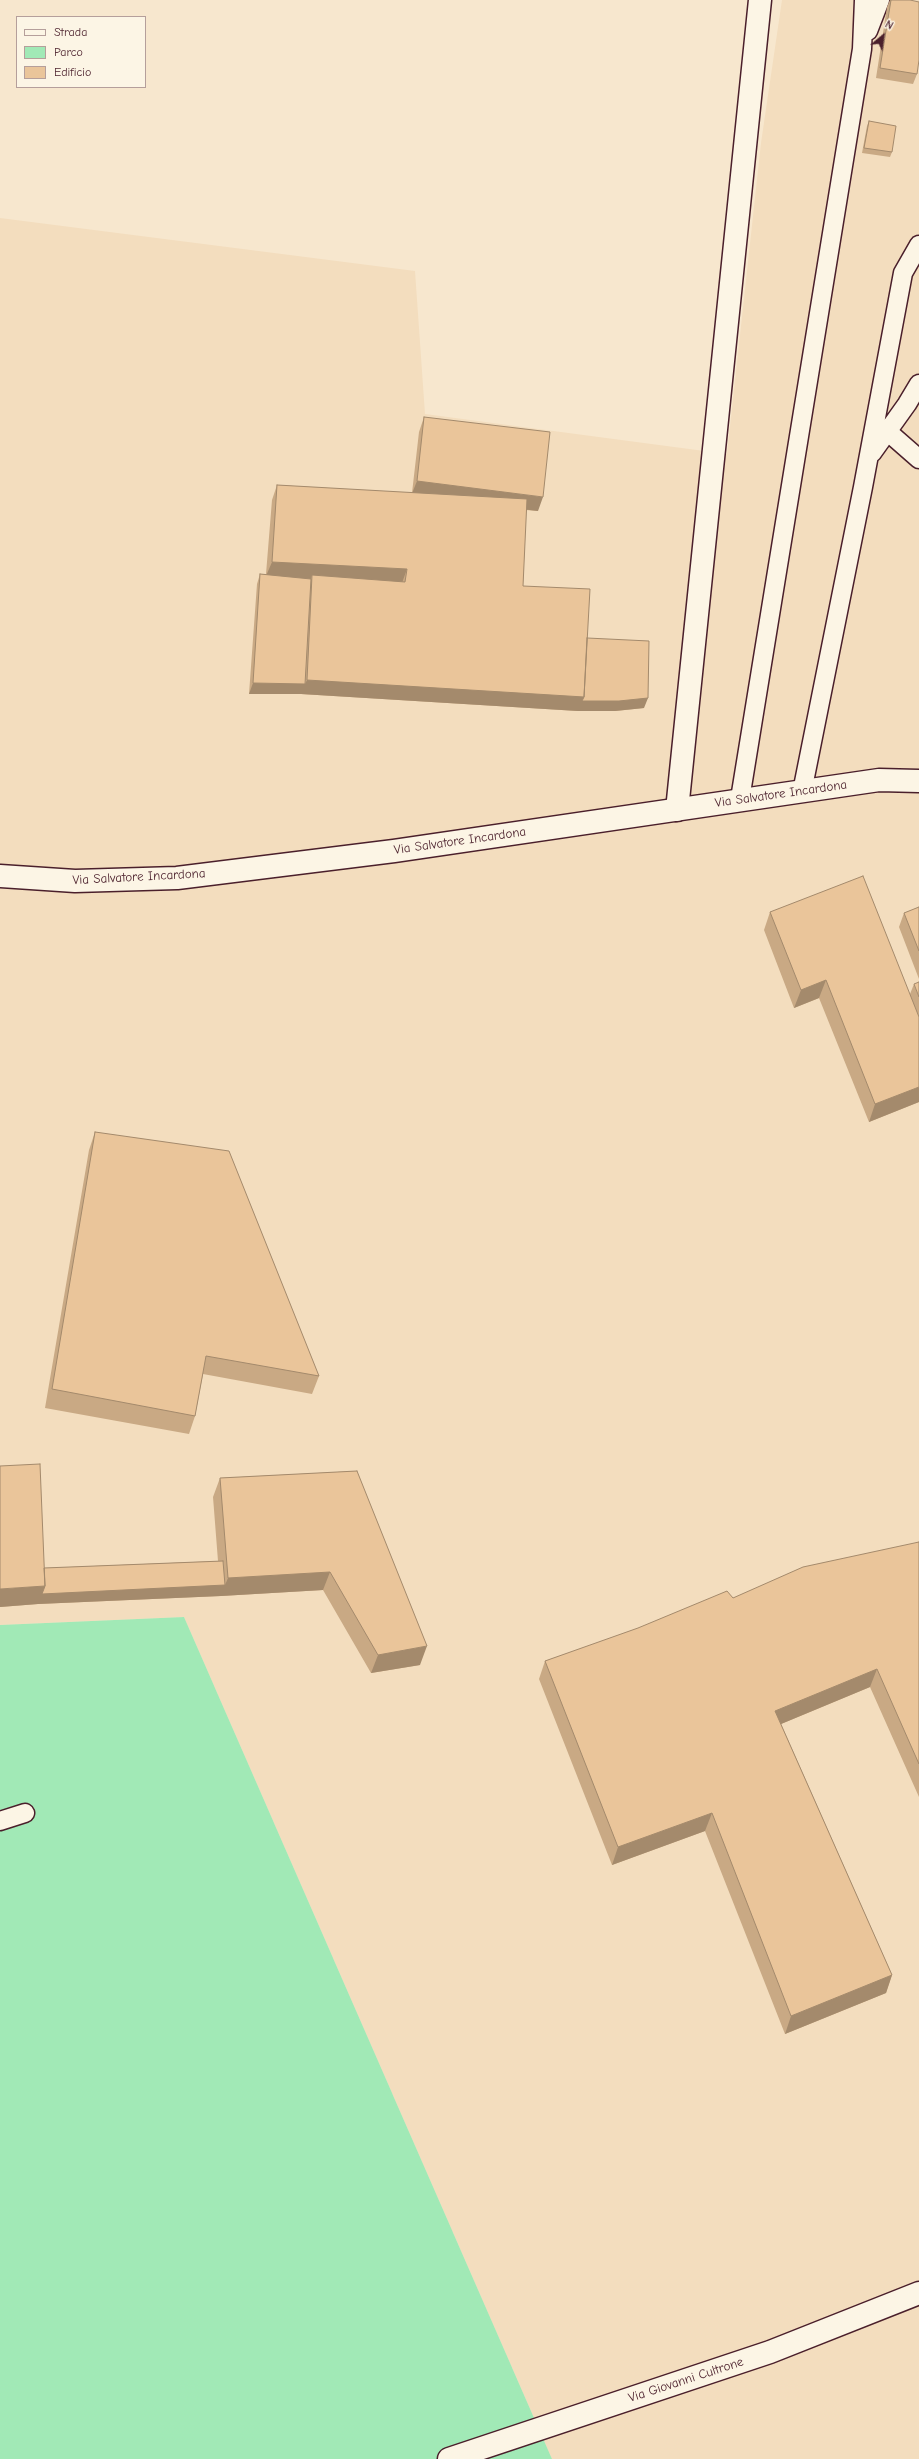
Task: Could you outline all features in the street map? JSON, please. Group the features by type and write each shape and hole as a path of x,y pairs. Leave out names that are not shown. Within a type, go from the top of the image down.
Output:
{"street":[{"path":"677,810 760,0"},
{"name":"Via Salvatore Incardona","path":"0,876 75,881 176,878 394,851 677,810 740,799 802,792 879,780 919,781"},
{"name":"Via Giovanni Cultrone","path":"449,2459 770,2352 919,2292"}],"lane":[{"path":"740,799 862,49 864,0"},
{"path":"862,49 880,0"},
{"path":"802,792 869,457 903,273 919,245"},
{"path":"869,457 919,384"},
{"path":"888,431 919,459"},
{"path":"0,1821 25,1813"}],"shaded area":[{"path":"782,0 919,0 919,2459 552,2459 184,1617 0,1625 0,218 415,271 425,414 727,454 761,143"}],"green space":[{"path":"184,1617 552,2459 0,2459 0,1625"}],"building":[{"path":"891,0 910,0 919,2 919,60 917,74 880,68"},
{"path":"869,121 896,126 892,152 864,148"},
{"path":"424,417 550,432 543,497 417,481"},
{"path":"277,485 527,499 523,586 590,589 584,697 307,680 312,575 405,582 407,569 272,562"},
{"path":"260,574 311,579 305,684 253,683"},
{"path":"587,638 649,641 648,698 619,701 582,701 584,697"},
{"path":"863,876 919,1017 919,1087 875,1104 826,980 801,990 770,912"},
{"path":"919,907 919,951 904,913"},
{"path":"919,982 919,997 914,984"},
{"path":"95,1132 229,1151 319,1376 206,1356 195,1416 52,1389"},
{"path":"40,1464 45,1586 0,1589 0,1466"},
{"path":"357,1471 427,1646 378,1655 330,1572 228,1578 220,1478"},
{"path":"919,1542 919,1764 877,1669 775,1711 892,1975 791,2016 712,1813 618,1847 545,1661 638,1628 727,1591 733,1598 803,1567"},
{"path":"223,1561 225,1585 42,1594 45,1586 44,1568"}]}
